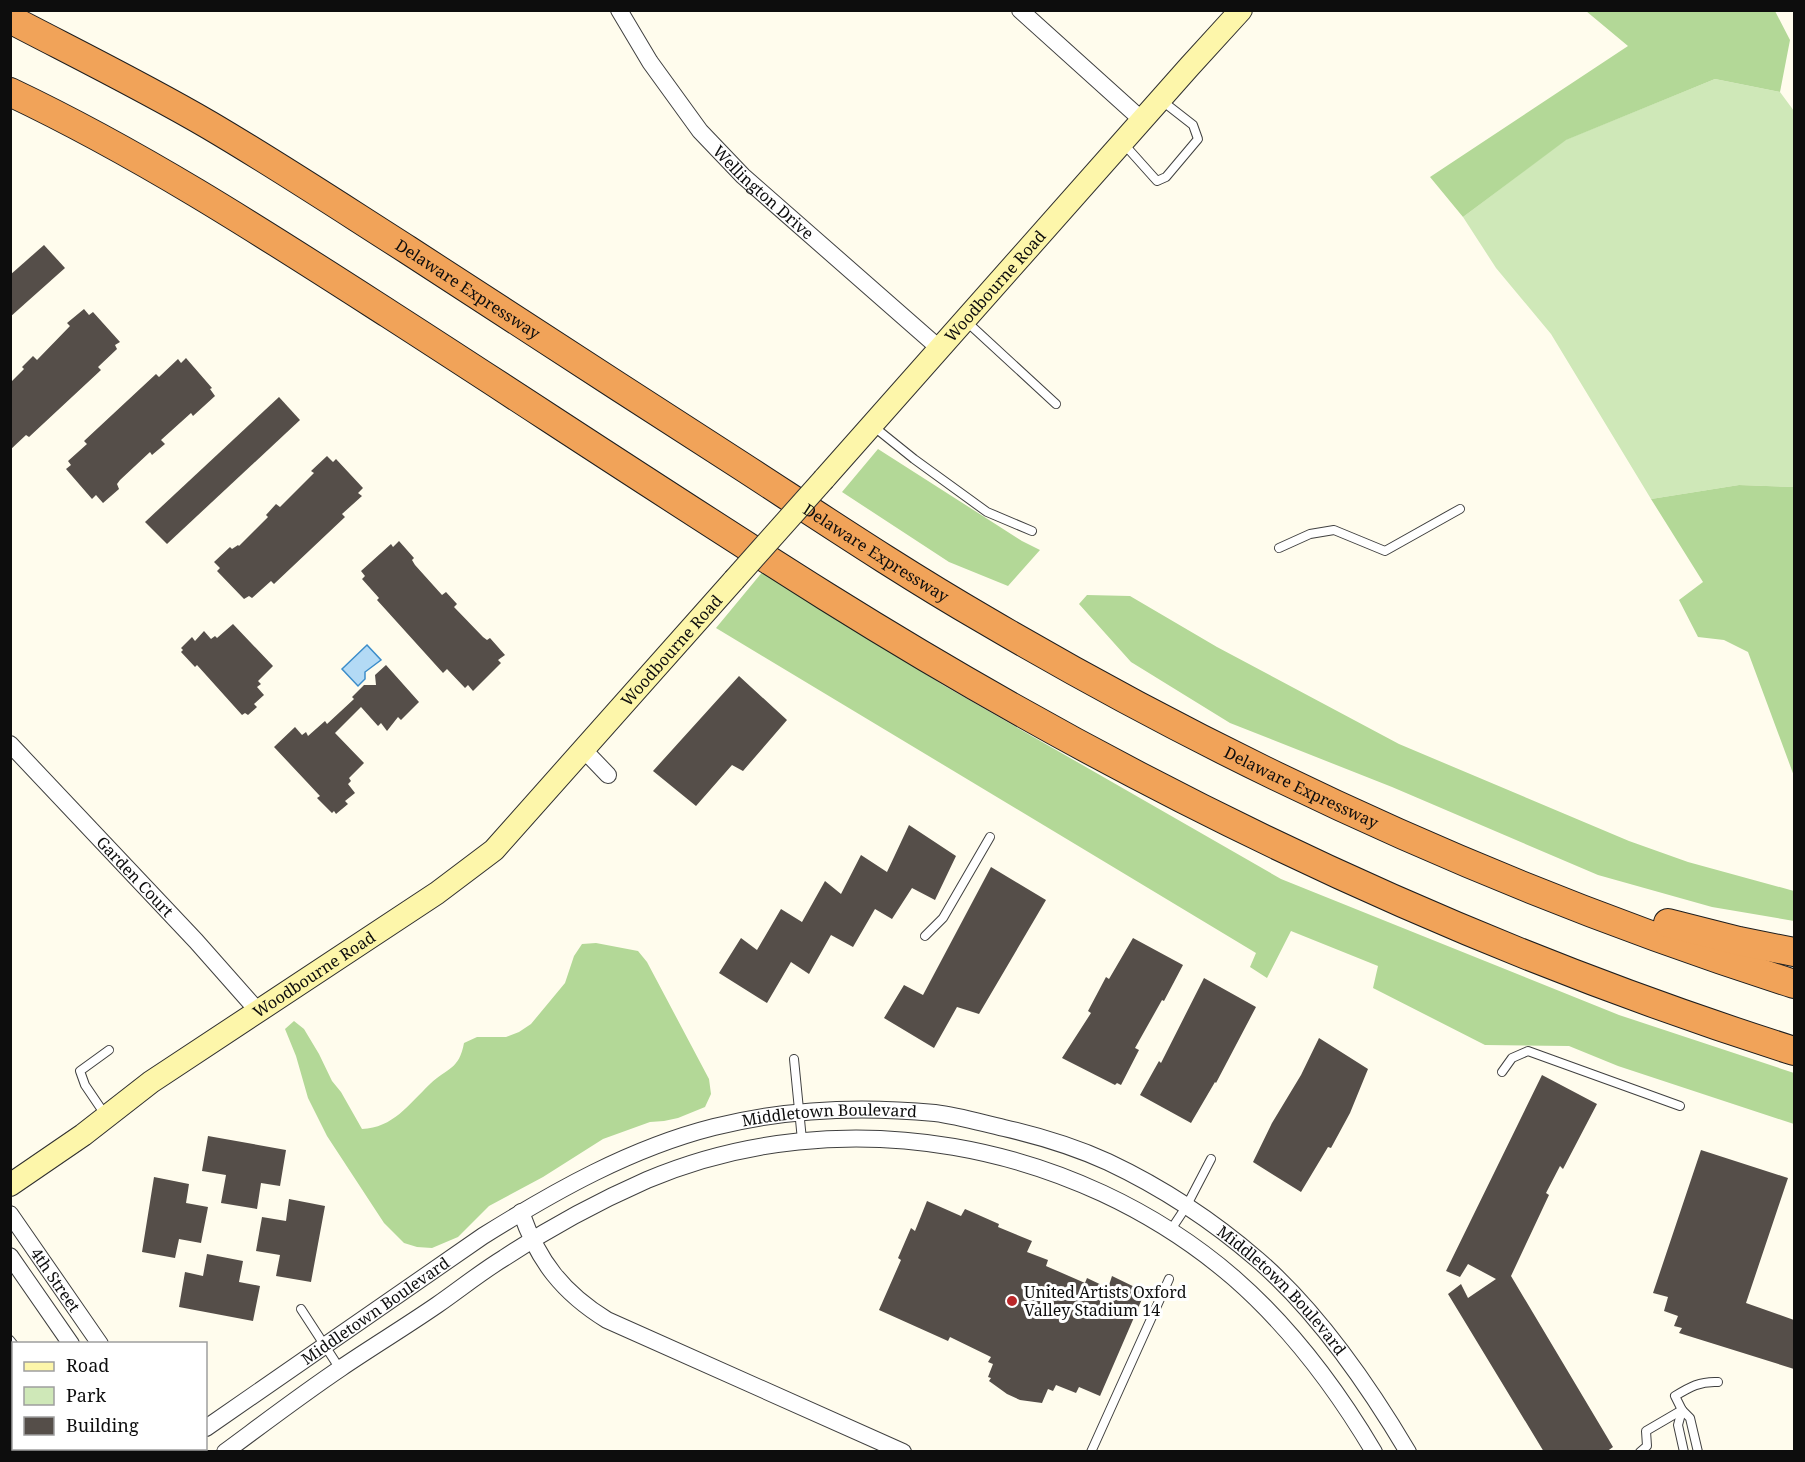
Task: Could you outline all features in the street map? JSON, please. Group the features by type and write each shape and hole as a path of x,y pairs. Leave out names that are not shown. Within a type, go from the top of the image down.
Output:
{"highway":[{"name":"Delaware Expressway","path":"10,19 160,97 296,178 904,571 995,626 1181,728 1389,828 1510,879 1638,930 1794,984"},
{"path":"10,92 133,156 265,234 826,596 1056,732 1158,786 1391,898 1626,993 1794,1051"},
{"path":"1510,879 1688,928 1794,952"}],"main road":[{"name":"Woodbourne Road","path":"10,1185 151,1082 437,893 494,850 1241,10"}],"street":[{"name":"Wellington Drive","path":"619,10 672,93 707,139 743,176 939,348"},
{"path":"1020,10 1142,120"},
{"name":"Garden Court","path":"10,744 196,941 257,1011"},
{"path":"584,750 608,775"},
{"name":"Middletown Boulevard","path":"207,1427 483,1236 570,1185 641,1151 682,1136 725,1125 800,1112 868,1109 935,1113 1029,1134 1109,1162 1186,1207 1258,1260 1337,1344 1363,1380 1408,1452"},
{"name":"Middletown Boulevard","path":"225,1452 340,1369 531,1240 647,1180 684,1166 802,1140 903,1139 965,1148 1016,1161 1076,1181 1170,1231 1233,1278 1274,1318 1329,1382 1374,1452"},
{"path":"521,1212 531,1240 566,1291 585,1307 607,1320 903,1452"},
{"name":"4th Street","path":"10,1214 99,1342"},
{"name":"4th Street","path":"10,1256 70,1342"}],"lane":[{"path":"1122,142 1157,181 1166,177 1198,139 1193,125 1160,99"},
{"path":"964,319 1056,404"},
{"path":"871,425 987,512 1032,531"},
{"path":"1279,548 1310,534 1334,530 1385,551 1460,509"},
{"path":"924,936 943,918 990,837"},
{"path":"107,1116 85,1085 80,1071 109,1050"},
{"path":"1502,1072 1512,1058 1528,1051 1680,1106"},
{"path":"794,1059 802,1140"},
{"path":"1170,1231 1186,1207 1211,1159"},
{"path":"1091,1452 1168,1279"},
{"path":"301,1309 340,1369"},
{"path":"1698,1452 1690,1418 1682,1410 1675,1396 1695,1383 1718,1382"},
{"path":"1641,1452 1647,1446 1646,1431 1682,1410"},
{"path":"1682,1410 1678,1425 1684,1452"}],"green space":[{"path":"1586,11 1775,11 1790,40 1780,92 1715,79 1566,140 1463,217 1430,177 1628,46"},
{"path":"1715,79 1780,92 1794,111 1794,487 1739,485 1651,499 1551,334 1496,268 1463,217 1565,140"},
{"path":"878,449 1022,541 1040,550 1008,586 949,562 842,492"},
{"path":"1739,485 1794,487 1794,776 1748,652 1724,640 1698,637 1679,600 1703,582 1651,499"},
{"path":"764,570 943,685 1281,879 1619,1015 1794,1073 1794,1124 1618,1066 1569,1046 1485,1045 1373,988 1378,966 1291,931 1267,978 1250,967 1256,953 716,628"},
{"path":"1087,595 1130,596 1217,647 1399,744 1629,841 1688,862 1794,891 1794,921 1712,907 1598,875 1392,787 1230,723 1131,662 1079,604"},
{"path":"596,943 638,951 647,962 709,1079 711,1094 705,1107 678,1118 650,1122 603,1139 543,1177 489,1206 458,1237 432,1248 404,1243 384,1223 327,1136 308,1098 296,1056 285,1029 294,1021 304,1029 332,1081 341,1092 362,1129 373,1128 400,1114 436,1078 452,1067 462,1052 464,1043 477,1037 506,1037 531,1024 565,983 574,956 582,944"}],"water":[{"path":"367,645 381,660 365,672 365,679 358,686 342,669"}],"building":[{"path":"44,245 65,268 10,317 10,275"},
{"path":"84,309 89,315 93,312 120,342 115,345 117,349 98,367 101,370 29,437 26,435 10,450 10,383 33,356 37,360 70,326 67,323"},
{"path":"186,358 212,388 210,389 215,396 193,416 191,413 161,440 165,444 152,455 150,452 120,480 117,484 119,489 103,503 96,495 92,499 66,469 71,465 68,461 87,444 84,441 156,374 159,377 178,359 181,363"},
{"path":"279,397 300,420 167,544 145,522"},
{"path":"327,456 333,462 336,459 363,488 358,493 362,496 342,514 345,517 274,584 271,581 252,598 249,596 244,599 217,571 220,568 214,562 230,547 232,549 239,546 268,517 266,515 276,504 280,507 314,473 311,471"},
{"path":"399,541 414,558 412,560 415,565 442,595 446,592 457,604 454,607 483,637 487,640 490,638 505,655 498,660 501,663 473,691 468,685 465,688 447,669 443,673 377,600 379,598 362,579 365,576 361,571 391,544 393,547"},
{"path":"233,624 273,666 258,681 261,684 257,687 264,695 254,704 257,707 248,715 245,713 242,715 197,665 195,667 181,652 183,650 181,648 192,637 195,641 204,631 211,639 215,636 217,638"},
{"path":"386,665 419,702 401,720 398,717 387,731 381,723 378,726 361,707 335,733 364,763 349,778 351,781 348,784 355,793 345,801 348,804 336,814 334,811 332,813 317,798 320,796 274,747 295,727 302,735 306,732 308,736 325,721 327,724 354,699 352,697 364,685 376,685 375,675"},
{"path":"739,676 787,720 743,771 732,765 696,806 653,771"},
{"path":"909,825 956,856 935,900 912,888 892,919 875,909 853,947 831,935 809,974 791,962 767,1003 719,973 741,938 757,950 781,909 802,922 825,881 841,894 861,855 887,872"},
{"path":"991,867 1046,900 979,1014 957,1007 934,1048 884,1018 904,985 923,995"},
{"path":"1133,938 1183,965 1135,1048 1139,1050 1121,1085 1117,1083 1115,1085 1062,1058 1091,1013 1088,1011 1106,977 1109,979"},
{"path":"1204,978 1256,1007 1216,1083 1191,1123 1140,1095 1159,1061 1161,1063"},
{"path":"1319,1038 1368,1069 1350,1113 1331,1148 1328,1147 1301,1192 1253,1162"},
{"path":"1542,1075 1597,1104 1563,1169 1560,1166 1546,1193 1549,1195 1511,1276 1613,1447 1606,1452 1544,1452 1448,1294 1461,1284 1468,1298 1496,1279 1468,1264 1460,1277 1446,1271"},
{"path":"208,1136 286,1150 280,1186 261,1183 257,1209 221,1203 226,1175 202,1171"},
{"path":"1701,1150 1788,1178 1746,1303 1794,1320 1794,1369 1679,1333 1682,1328 1674,1326 1678,1316 1664,1311 1668,1297 1653,1293"},
{"path":"154,1177 189,1184 186,1203 208,1207 201,1243 179,1239 175,1258 142,1252"},
{"path":"289,1199 325,1206 311,1282 276,1276 280,1255 256,1251 262,1217 286,1221"},
{"name":"United Artists Oxford Valley Stadium 14","path":"927,1201 961,1216 965,1209 999,1224 998,1227 1032,1241 1027,1252 1048,1260 1046,1266 1085,1283 1087,1278 1108,1288 1112,1276 1145,1292 1100,1396 1079,1387 1076,1393 1056,1385 1053,1391 1048,1389 1042,1403 1020,1400 989,1381 991,1378 988,1377 993,1364 988,1362 991,1357 950,1337 948,1341 879,1310 901,1260 898,1258 911,1228 915,1231"},
{"path":"207,1254 243,1261 239,1282 260,1286 253,1321 179,1307 185,1272 203,1276"}],"place":[{"name":"United Artists Oxford Valley Stadium 14","path":"1012,1301"}]}
